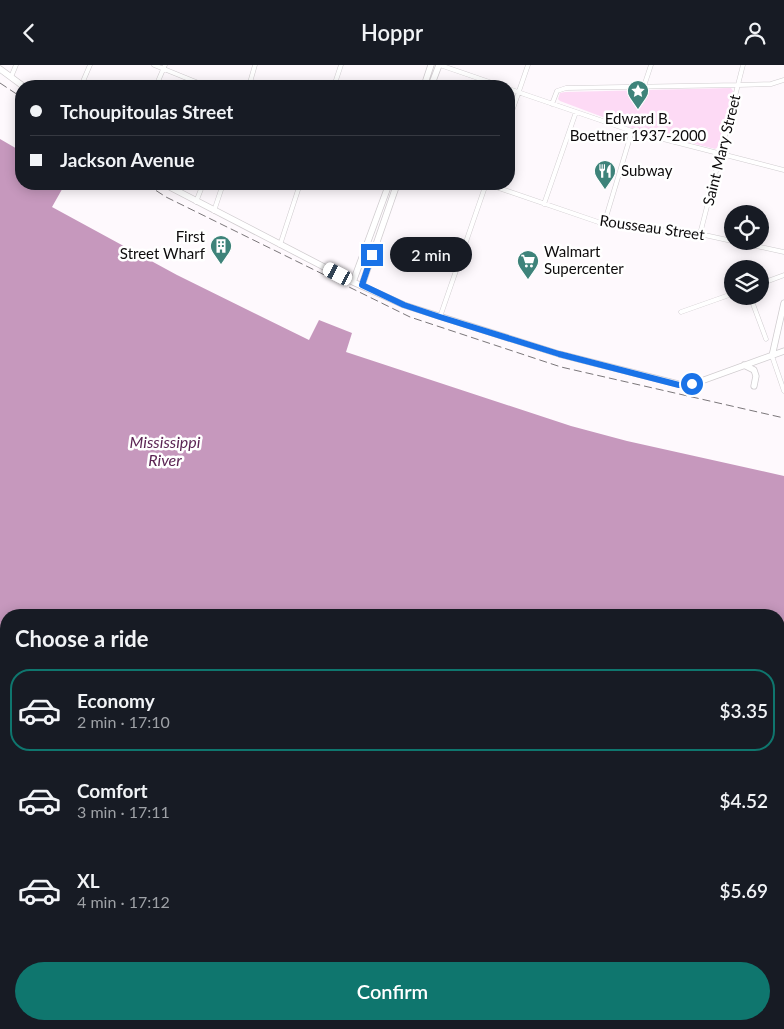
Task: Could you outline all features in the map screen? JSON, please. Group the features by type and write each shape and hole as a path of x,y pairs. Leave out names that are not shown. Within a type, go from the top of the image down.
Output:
{"street":[{"path":"11,77 16,65"},
{"path":"84,80 90,65"},
{"path":"154,65 164,67 193,80"},
{"path":"251,80 255,65"},
{"path":"336,80 341,65"},
{"path":"426,80 431,65"},
{"path":"433,80 439,65 483,80"},
{"path":"515,101 528,65"},
{"path":"644,86 651,65"},
{"name":"Saint Mary Street","path":"700,234 743,65"},
{"path":"159,80 164,67"},
{"path":"0,69 15,80"},
{"path":"552,104 555,94 561,89 771,84 784,80"},
{"path":"515,91 632,131 784,170"},
{"path":"544,204 576,112"},
{"path":"604,224 632,131"},
{"path":"175,190 353,282 404,305 559,354 682,385 692,384 784,351"},
{"path":"196,201 200,190"},
{"path":"214,211 221,190"},
{"path":"280,245 298,190"},
{"path":"353,282 387,190"},
{"path":"362,285 395,190"},
{"path":"440,317 484,190"},
{"name":"Rousseau Street","path":"503,190 604,224 700,234 724,239"},
{"name":"Rousseau Street","path":"769,249 784,252"},
{"path":"769,280 784,275"},
{"path":"681,312 724,297"},
{"path":"784,303 772,355 784,391"},
{"path":"753,305 766,339"},
{"path":"744,365 754,370 756,376 754,386"}],"shaded area":[{"path":"731,88 733,91 718,147 715,149 632,128 558,99 560,93 565,92"}],"water":[{"name":"Mississippi River","path":"0,139 15,148 15,190 62,190 52,207 177,275 309,340 319,320 352,333 346,352 571,426 627,441 784,476 784,609 0,609"}],"railway":[{"path":"0,83 15,93"},
{"path":"155,190 410,317 561,367 784,418"}],"place":[{"name":"Edward B. Boettner 1937-2000","path":"638,110"},
{"name":"Subway","path":"605,190"},
{"name":"First Street Wharf","path":"221,265"},
{"name":"Walmart Supercenter","path":"528,280"}],"route":[{"path":"372,255 362,285 404,305 559,354 679,385 692,384"}]}
